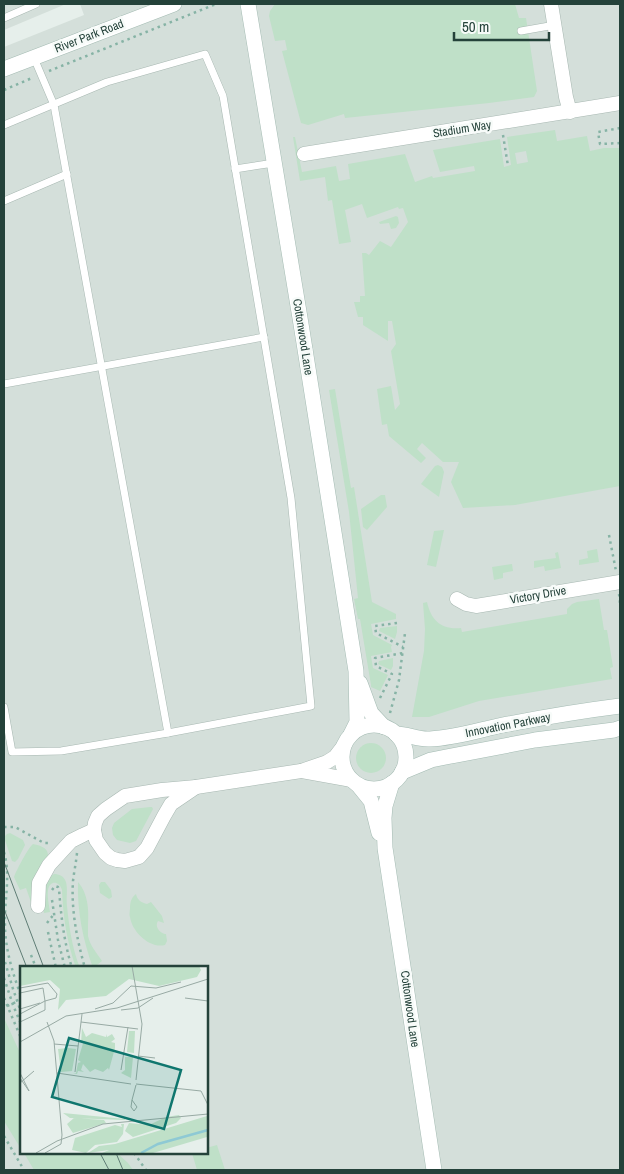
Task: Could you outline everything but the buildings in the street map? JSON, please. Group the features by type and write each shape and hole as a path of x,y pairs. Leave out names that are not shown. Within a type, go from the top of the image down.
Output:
{"street":[{"name":"River Park Road","path":"4,69 174,4"},
{"name":"Cottonwood Lane","path":"248,4 303,334 356,671 356,722 348,739"},
{"path":"551,4 570,112"},
{"name":"Stadium Way","path":"304,154 620,103"},
{"name":"Victory Drive","path":"457,599 466,604 476,606 618,578"},
{"name":"Cottonwood Lane","path":"356,671 371,713 390,724"},
{"name":"Innovation Parkway","path":"196,787 171,804 147,848 139,857 125,861 111,858 105,854 96,840 94,830 98,816 125,796 301,771 327,762 335,757 348,739 363,726 390,724 404,734 428,740 620,706"},
{"path":"390,724 404,745 405,752 404,766 397,778"},
{"name":"Innovation Parkway","path":"301,771 326,774 372,789 379,788 432,760 535,740 620,728"},
{"path":"348,739 342,751 343,763 345,770 355,782"},
{"name":"Cottonwood Lane","path":"397,778 385,806 385,848 434,1170"},
{"name":"Cottonwood Lane","path":"355,782 371,801 377,827 385,848"},
{"path":"38,906 39,883 49,865 70,841 94,830"}],"lane":[{"path":"4,18 36,4"},
{"path":"520,31 554,25"},
{"path":"4,125 107,82 205,54 223,96 292,498 310,706 61,751 12,752 4,707"},
{"path":"34,57 54,105 168,733"},
{"path":"235,169 275,162"},
{"path":"4,201 67,174"},
{"path":"4,384 264,337"}],"path":[{"path":"4,90 216,4"},
{"path":"620,128 598,132 600,144 620,144"},
{"path":"503,135 508,166"},
{"path":"609,535 618,578"},
{"path":"397,623 375,626 376,633 403,647"},
{"path":"390,724 399,682 405,633"},
{"path":"379,702 392,674 376,666 375,658 403,652"},
{"path":"4,827 15,827 44,843 59,844 77,853 73,881 74,906 81,952 85,966"},
{"path":"4,852 7,887 5,925 7,952 20,995"},
{"path":"52,890 55,886 59,889 63,932 72,966"},
{"path":"52,898 58,940 64,966"},
{"path":"46,923 54,914"},
{"path":"48,932 56,966"},
{"path":"31,956 35,966"},
{"path":"5,962 20,1020"},
{"path":"4,978 20,1010"},
{"path":"4,998 20,1036"},
{"path":"6,1006 20,999"},
{"path":"4,1136 24,1170"},
{"path":"135,1154 146,1170"}],"shaded area":[{"path":"4,4 66,4 4,30"},
{"path":"80,4 620,4 620,1170 4,1170 4,47 84,15"}],"green space":[{"path":"275,4 515,4 519,18 526,18 537,91 534,97 345,118 344,114 308,125 301,123 282,51 287,50 285,40 275,41 269,16"},
{"path":"555,130 557,141 587,136 590,151 604,148 620,148 620,486 515,505 463,508 451,482 459,462 443,462 422,443 417,449 426,458 421,463 389,436 387,424 382,425 377,389 391,386 395,410 400,404 391,351 396,344 392,321 388,321 388,341 363,325 363,317 358,317 354,302 360,302 360,296 365,296 362,253 369,255 380,241 391,247 408,222 403,208 399,209 398,207 367,218 362,204 345,210 351,242 339,244 332,200 328,201 325,177 300,181 293,137 295,137 302,172 336,166 339,181 350,179 348,164 405,154 415,182 432,176 433,178 475,171 474,166 440,172 433,150 500,139 504,167 511,165 507,137","holes":["526,151 528,162 517,164 515,153"]},
{"path":"396,216 399,223 396,228 391,229 389,223 380,224 379,222"},
{"path":"335,389 351,488 354,487 372,602 396,614 396,619 371,624 373,635 392,645 392,652 371,656 373,668 388,675 380,691 371,687 360,619 358,619 354,599 358,598 349,512 329,390"},
{"path":"435,466 442,467 444,472 439,497 421,484"},
{"path":"381,495 385,495 387,507 367,530 363,527 361,509"},
{"path":"444,530 436,567 427,565 434,531"},
{"path":"597,549 599,562 579,565 579,560 588,558 587,551"},
{"path":"558,552 561,568 545,571 544,566 534,568 534,561 556,558 555,553"},
{"path":"512,564 513,571 503,573 503,578 494,580 492,567"},
{"path":"599,599 604,630 607,630 613,667 610,668 612,679 479,701 429,717 412,717 424,651 423,603 427,602 431,614 438,622 448,627 461,628 462,632 567,614 567,609 572,604"},
{"path":"397,626 395,639 379,631 380,628"},
{"path":"393,658 391,670 378,664 379,661"},
{"path":"371,743 382,747 386,758 382,769 371,773 360,769 356,758 360,747"},
{"path":"152,807 153,809 136,841 130,843 117,840 113,835 112,828 114,823 132,809"},
{"path":"10,833 23,840 25,845 15,862 12,861 4,837"},
{"path":"33,844 45,848 48,855 34,881 32,905 26,888 20,890 14,877"},
{"path":"58,874 66,882 70,929 79,966 75,966 70,949 64,920 62,890 57,883 53,883 49,887 50,912 44,913 45,886 50,877"},
{"path":"78,882 84,891 87,902 89,940 102,961 96,966 92,966 86,947 79,904"},
{"path":"101,882 105,882 111,890 112,897 109,899 100,893 99,885"},
{"path":"136,894 137,898 142,902 147,904 151,902 162,916 164,923 158,921 157,928 166,934 167,941 165,945 159,946 148,942 138,934 131,923 130,904"},
{"path":"4,1018 20,1053 20,1147 4,1121"},
{"path":"217,1145 225,1170 197,1170 192,1154 208,1154 208,1147"},
{"path":"25,1154 118,1154 133,1170 34,1170"}],"tram line":[{"path":"4,862 43,966"},
{"path":"4,909 26,966"},
{"path":"101,1154 109,1170"},
{"path":"116,1154 123,1170"}]}
